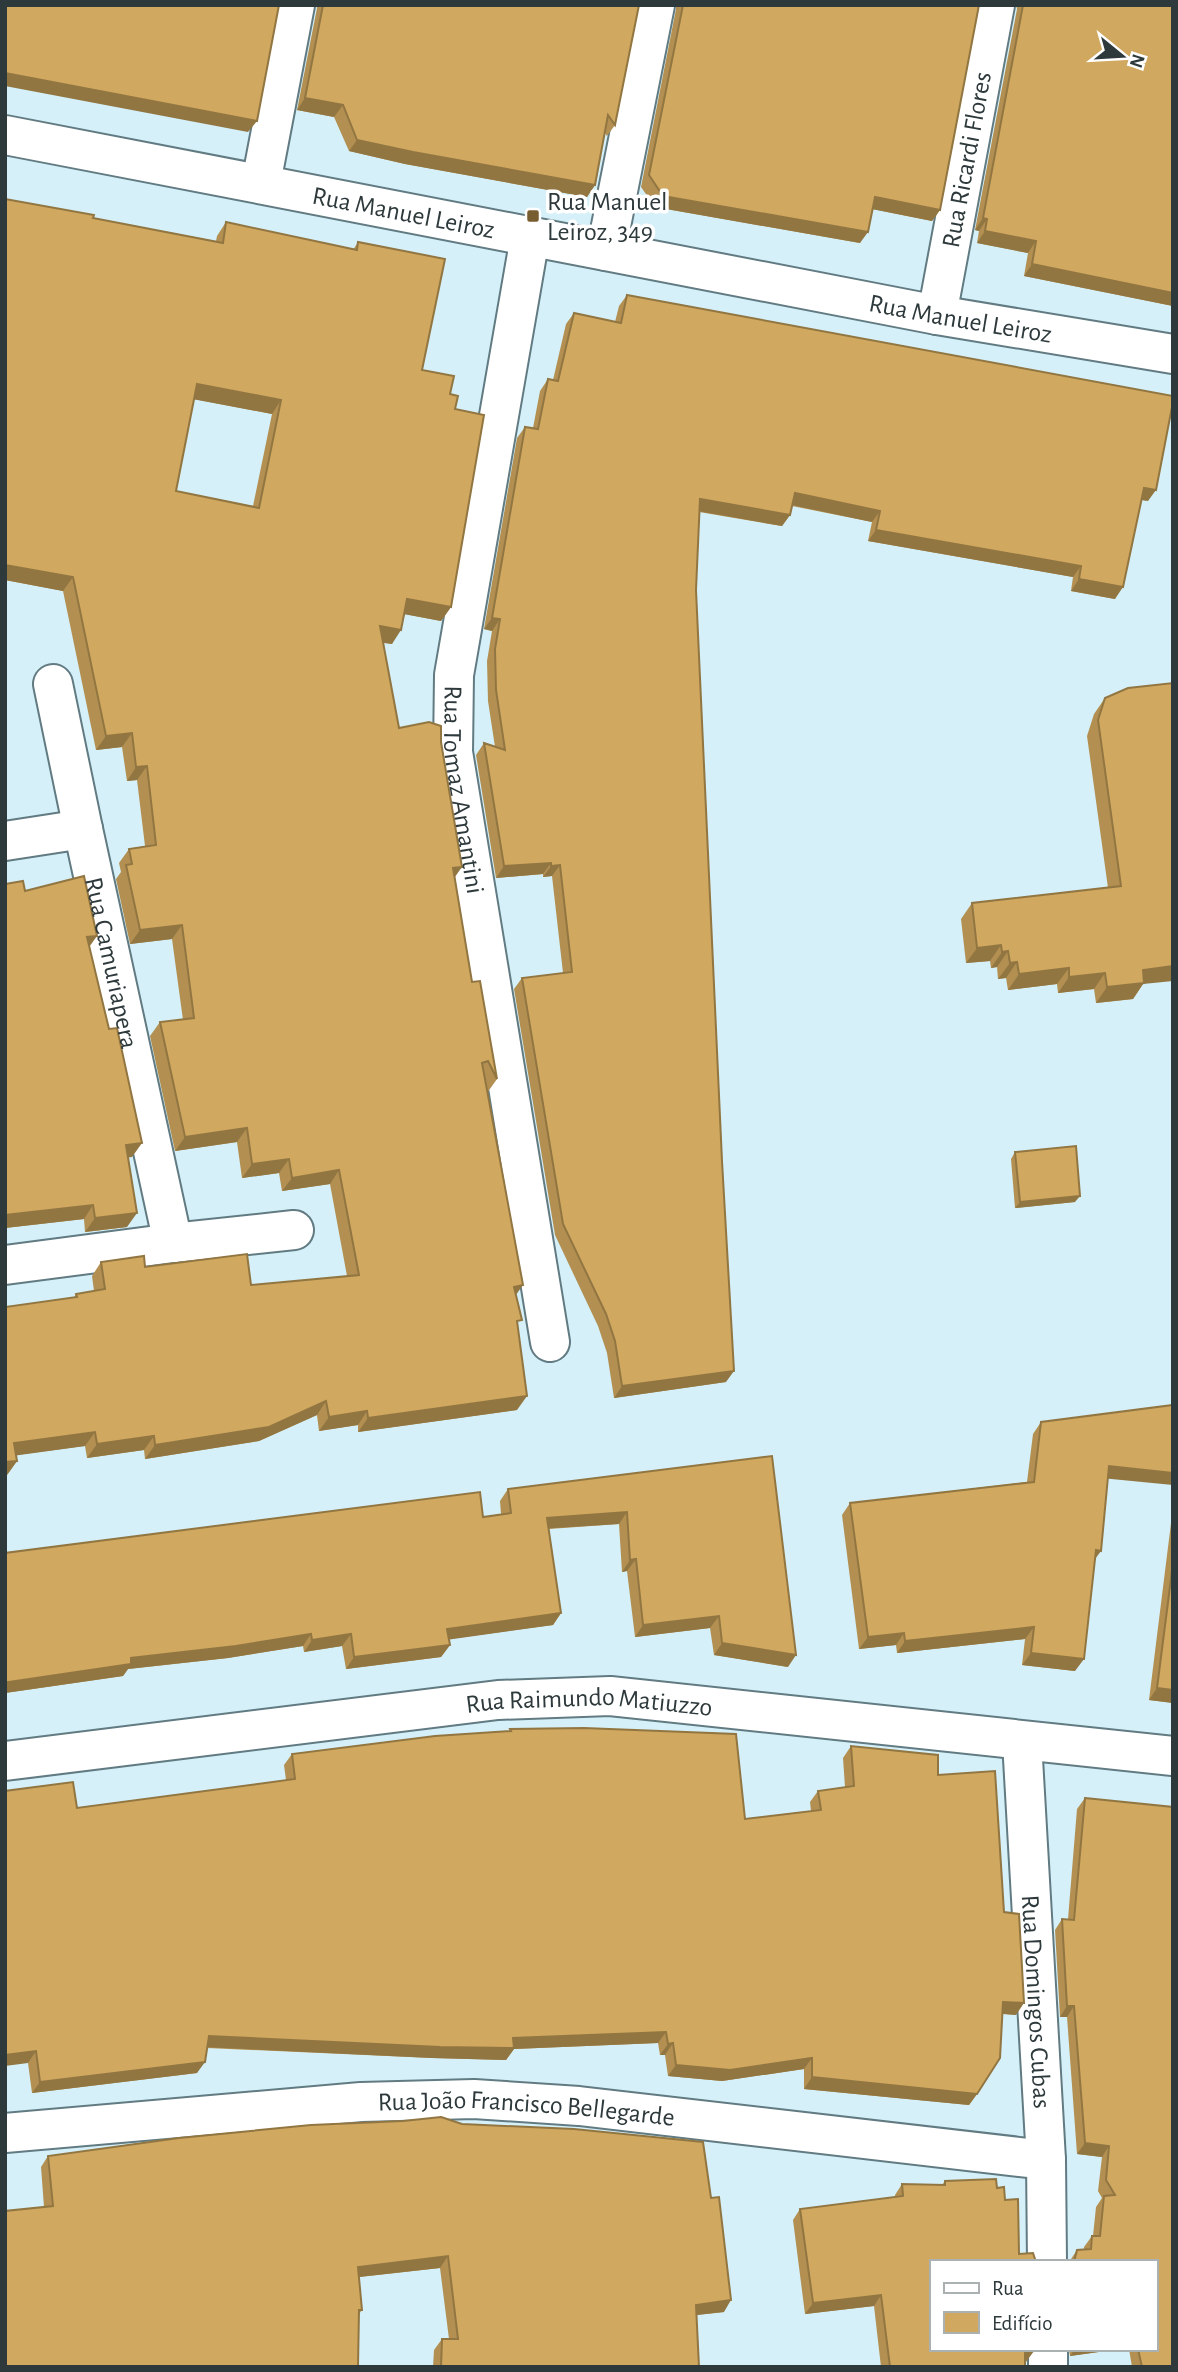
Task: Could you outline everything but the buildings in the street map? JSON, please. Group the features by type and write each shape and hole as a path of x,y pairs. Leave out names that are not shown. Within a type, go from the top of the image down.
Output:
{"street":[{"path":"261,183 295,5"},
{"path":"606,251 655,5"},
{"name":"Rua Ricardi Flores","path":"937,315 995,5"},
{"name":"Rua Manuel Leiroz","path":"5,135 937,315 1173,354"},
{"name":"Rua Tomaz Amantini","path":"530,237 454,675 453,752 550,1342"},
{"name":"Rua Camuriapera","path":"53,684 173,1243"},
{"path":"5,841 83,830"},
{"path":"5,1265 294,1230"},
{"name":"Rua Raimundo Matiuzzo","path":"5,1760 498,1700 610,1696 1173,1756"},
{"name":"Rua Domingos Cubas","path":"1022,1741 1046,2160 1047,2260"},
{"name":"Rua João Francisco Bellegarde","path":"5,2133 362,2102 474,2099 579,2106 1046,2160"}],"place":[{"name":"Rua Manuel Leiroz, 349","path":"533,216"}]}
